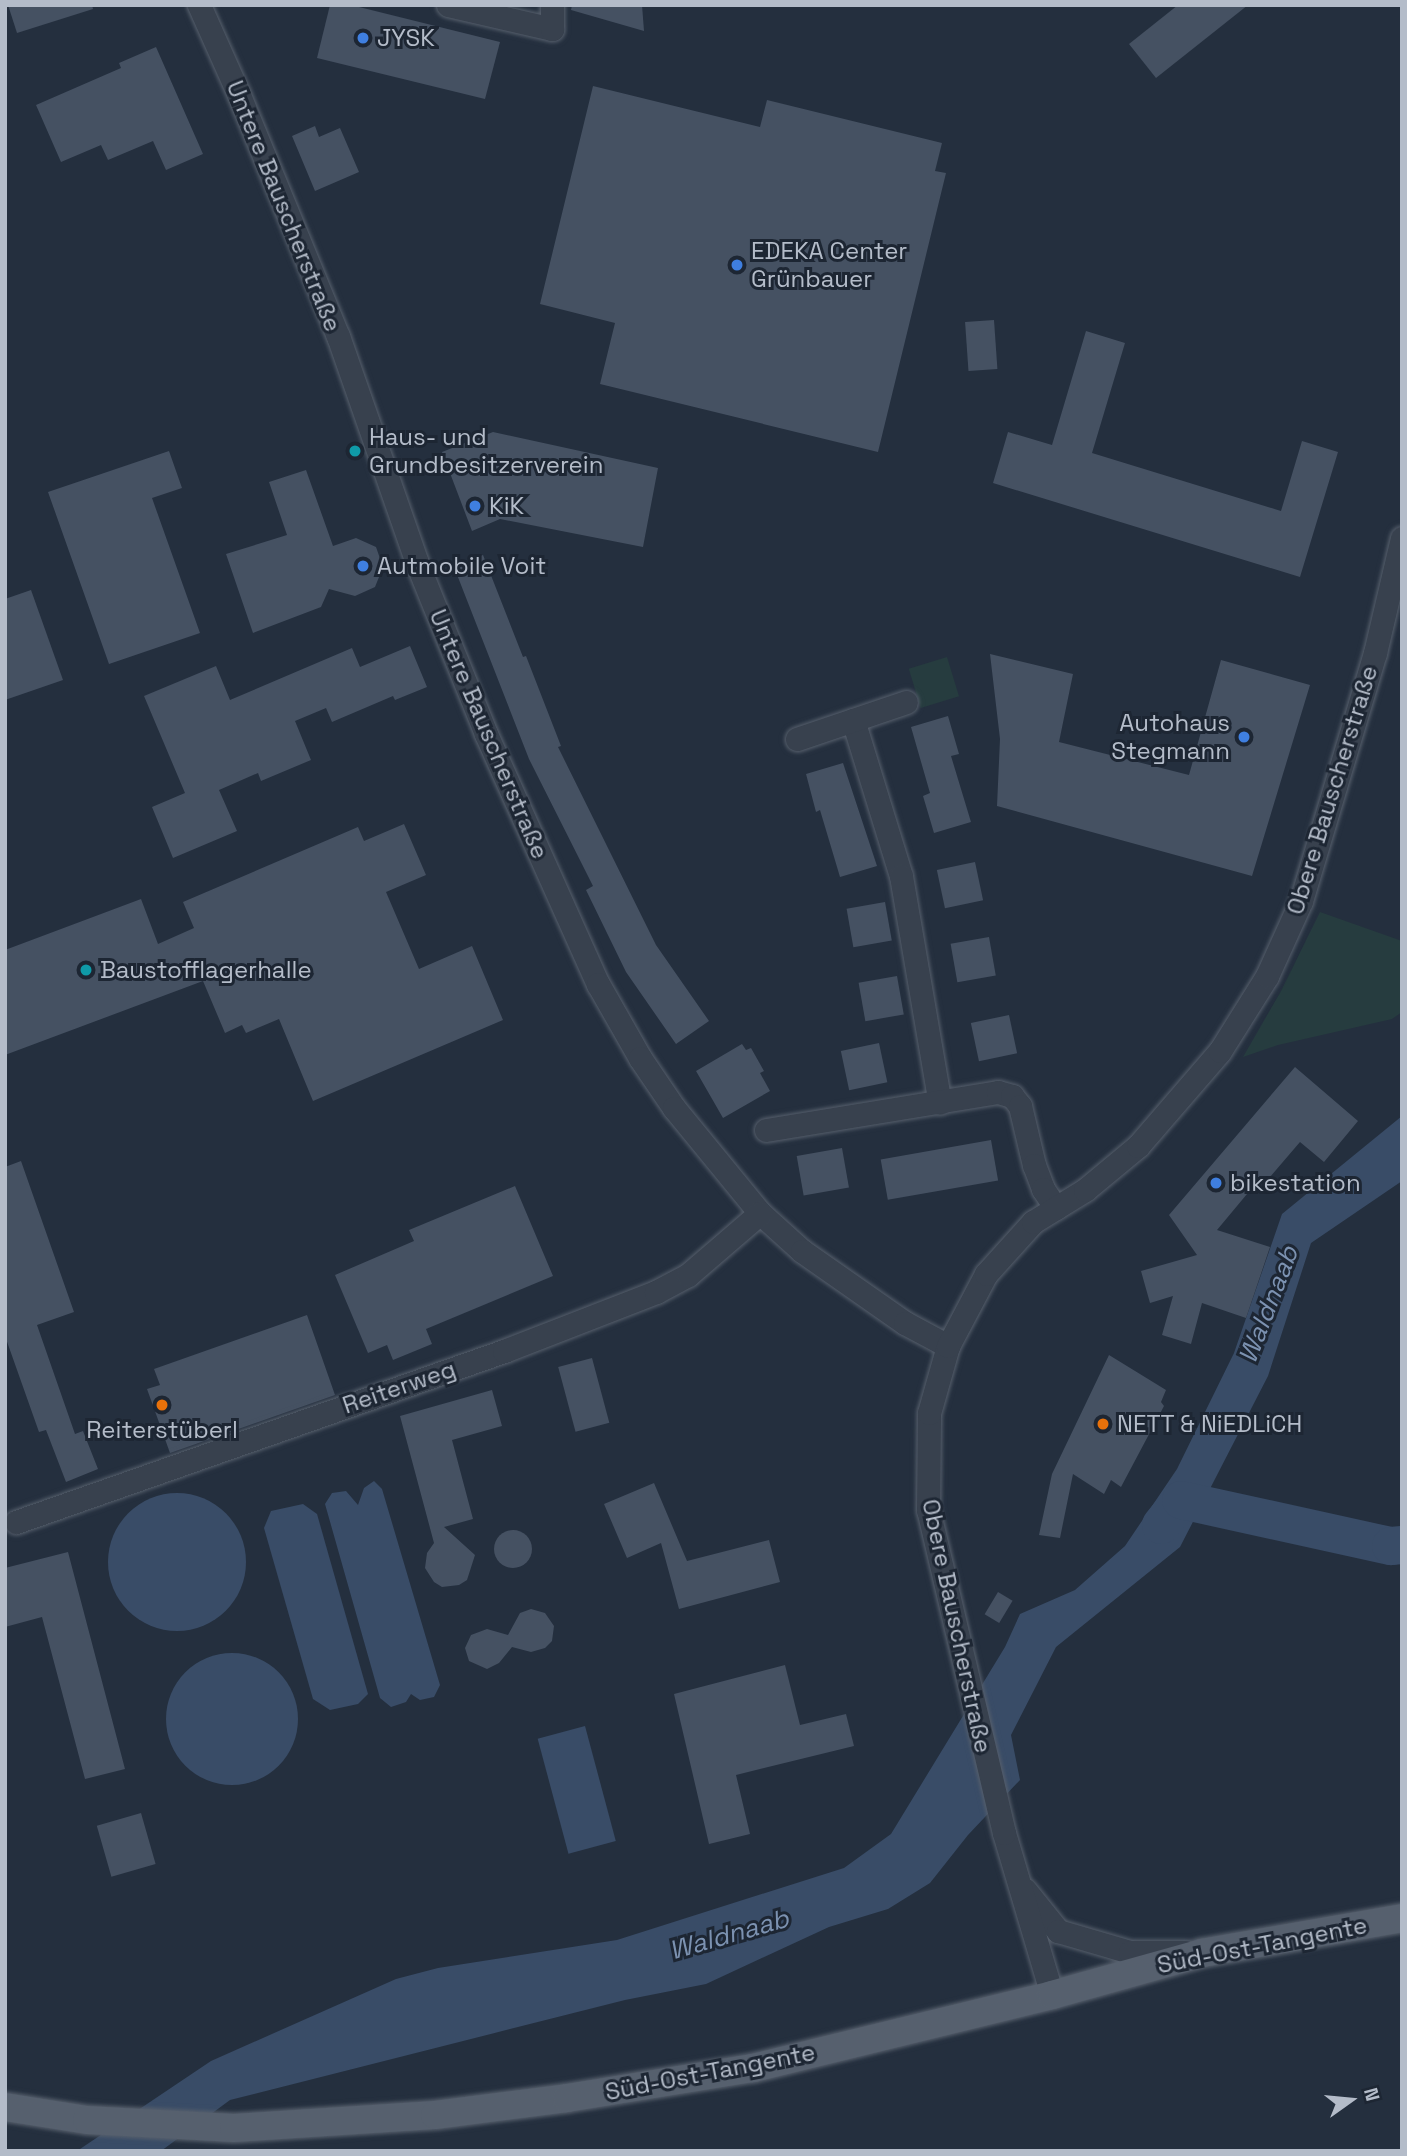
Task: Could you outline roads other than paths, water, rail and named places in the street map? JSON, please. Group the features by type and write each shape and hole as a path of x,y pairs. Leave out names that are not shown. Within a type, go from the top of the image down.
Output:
{"main road":[{"name":"Süd-Ost-Tangente","path":"5,2107 87,2120 234,2128 435,2115 753,2068 1052,1995 1202,1953 1402,1918"}],"street":[{"name":"Untere Bauscherstraße","path":"199,5 239,94 343,347 417,563 476,710 598,984 640,1058 674,1108 760,1213 802,1251 905,1323 948,1346"},
{"path":"448,5 552,30 552,5"},
{"name":"Obere Bauscherstraße","path":"1052,1995 998,1809 960,1654 927,1498 929,1413 948,1346 986,1274 1033,1223 1085,1190 1138,1146 1220,1051 1267,976 1301,901 1375,653 1402,538"},
{"path":"797,738 906,702"},
{"path":"853,720 901,876 940,1103"},
{"path":"766,1130 998,1092 1012,1096 1020,1106 1043,1189 1056,1208"},
{"name":"Reiterweg","path":"16,1522 504,1351 656,1292 688,1275 760,1213"},
{"path":"1018,1882 1058,1931 1130,1952 1202,1953"}],"water":[{"path":"1402,1116 1402,1181 1311,1243 1268,1376 1180,1547 1056,1647 1011,1735 1020,1780 968,1835 930,1883 888,1909 829,1927 706,1984 625,2000 230,2100 161,2151 77,2151 211,2061 396,1979 438,1968 617,1940 844,1868 891,1834 1005,1647 1020,1614 1075,1590 1125,1546 1177,1469 1234,1353 1282,1214"},
{"path":"374,1481 382,1489 440,1685 434,1697 420,1700 411,1694 406,1702 391,1707 380,1698 325,1504 332,1493 346,1491 358,1505 364,1488"},
{"path":"177,1493 203,1499 226,1513 240,1536 246,1562 240,1588 226,1611 203,1625 177,1631 151,1625 128,1611 114,1588 108,1562 114,1536 128,1513 151,1499"},
{"path":"303,1504 317,1514 368,1694 358,1704 330,1710 313,1699 264,1528 271,1511"},
{"path":"232,1653 257,1658 279,1672 293,1694 298,1719 293,1744 279,1766 257,1780 232,1785 207,1780 185,1766 171,1744 166,1719 171,1694 185,1672 207,1658"},
{"path":"585,1726 616,1841 568,1854 538,1739"}],"waterway":[{"name":"Waldnaab","path":"1161,1525 1181,1500 1391,1546 1402,1545"}],"place":[{"name":"JYSK","path":"363,38"},
{"name":"EDEKA Center Grünbauer","path":"737,265"},
{"name":"Haus- und Grundbesitzerverein","path":"355,451"},
{"name":"KiK","path":"475,506"},
{"name":"Autmobile Voit","path":"363,566"},
{"name":"Autohaus Stegmann","path":"1244,737"},
{"name":"Baustofflagerhalle","path":"86,970"},
{"name":"bikestation","path":"1216,1183"},
{"name":"Reiterstüberl","path":"162,1405"},
{"name":"NETT & NiEDLiCH","path":"1103,1424"}]}
